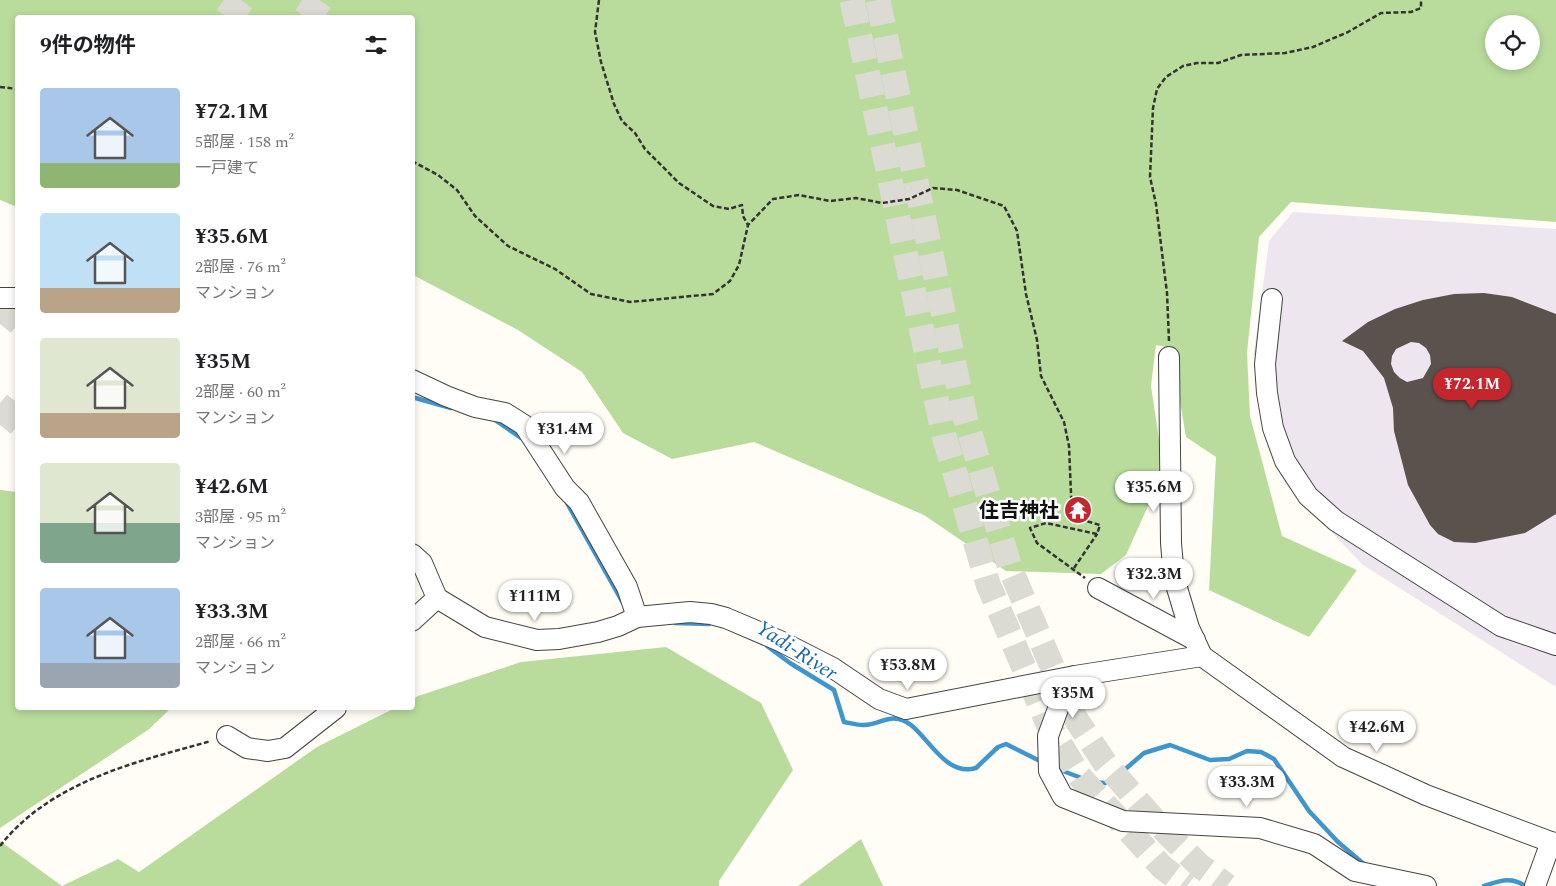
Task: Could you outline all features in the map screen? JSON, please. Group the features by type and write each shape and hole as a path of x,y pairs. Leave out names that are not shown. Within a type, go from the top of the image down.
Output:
{"street":[{"path":"0,298 15,298"},
{"path":"1272,299 1265,364 1267,393 1273,428 1285,461 1308,496 1336,521 1501,626 1556,645"},
{"path":"1169,357 1171,544 1174,578 1180,602 1198,648"},
{"path":"415,381 474,407 505,413 524,425 565,488 579,502 627,587 637,617"},
{"path":"415,557 422,563 437,598 485,627 536,640 579,637 618,626 637,617 690,612 726,618 833,668 878,699 906,708 1075,676 1198,648"},
{"path":"1098,588 1198,648 1343,757 1426,795 1554,843 1535,886"},
{"path":"415,618 437,598"},
{"path":"1075,676 1049,730 1048,763 1052,781 1063,797 1123,821 1260,828 1314,844 1355,871 1426,886"},
{"path":"227,736 246,748 268,750 285,748 333,710"}],"path":[{"path":"599,0 595,32 601,62 622,121 635,134 645,149 679,183 712,206 729,208 742,204 743,216 748,225"},
{"path":"1169,357 1167,293 1156,204 1150,177 1153,108 1157,89 1166,77 1183,66 1197,63 1218,63 1241,55 1285,53 1312,47 1348,32 1381,13 1412,12 1421,8 1421,0"},
{"path":"0,87 15,89"},
{"path":"415,163 438,175 457,190 475,216 508,246 555,269 591,294 630,302 713,294 730,282 738,265 748,225 773,199 799,195 830,201 856,198 882,203 909,199 933,188 957,190 1004,206 1017,231 1026,294 1038,340 1041,376 1064,422 1069,446 1072,517 1100,525 1097,534 1074,568"},
{"path":"1097,534 1046,523 1030,528 1037,543 1074,568 1098,588"},
{"path":"0,846 14,828 70,790 120,766 227,736"}],"shaded area":[{"path":"1293,212 1556,229 1556,687 1363,565 1285,484 1265,433 1254,352 1269,241"}],"green space":[{"path":"0,0 1556,0 1556,222 1291,202 1259,237 1247,353 1250,416 1282,536 1357,570 1309,637 1209,590 1216,457 1186,437 1171,348 1156,345 1151,386 1162,459 1153,495 1126,555 1101,574 1006,571 924,515 754,442 672,459 623,433 582,372 518,330 415,276 415,15 15,15 15,206 0,200"},
{"path":"0,490 15,492 15,710 169,710 148,730 0,828"},
{"path":"666,647 761,703 793,770 719,881 719,886 62,886 118,859 139,872 317,747 391,710 415,710 415,698 418,696 521,662"},
{"path":"861,839 883,886 798,886"},
{"path":"0,841 62,886 0,886"}],"building":[{"path":"1484,293 1512,297 1556,314 1556,514 1525,533 1475,543 1454,542 1438,534 1430,525 1408,485 1394,431 1393,408 1384,378 1363,351 1342,341 1368,322 1395,309 1423,300 1454,294","holes":["1411,342 1419,343 1426,348 1430,355 1431,364 1423,378 1407,382 1394,372 1391,364 1392,356 1396,349"]}],"waterway":[{"name":"Yadi-River","path":"0,317 15,319"},
{"name":"Yadi-River","path":"415,398 451,408"},
{"name":"Yadi-River","path":"495,420 521,438"},
{"name":"Yadi-River","path":"567,503 623,603"},
{"name":"Yadi-River","path":"675,623 709,624"},
{"name":"Yadi-River","path":"767,646 790,663 834,690 844,722 869,725 892,719 904,721 911,725 940,756 956,767 976,768 998,747 1006,744 1044,763"},
{"name":"Yadi-River","path":"1055,768 1092,782 1105,783 1115,778 1144,753 1170,745 1210,760 1229,759 1247,751 1261,752 1274,759 1309,811 1338,842 1365,865"},
{"name":"Yadi-River","path":"1484,886 1510,880 1525,886"}],"tunnel":[{"path":"230,15 241,0"},
{"path":"309,15 319,0"},
{"path":"852,0 944,436 988,584 1048,724 1080,777 1162,867 1187,886"},
{"path":"878,0 965,417 1010,568 1072,713 1105,763 1154,820 1199,865 1227,886"},
{"path":"0,324 15,306"},
{"path":"0,425 15,407"}],"place":[{"name":"住吉神社","path":"1078,510"}]}
